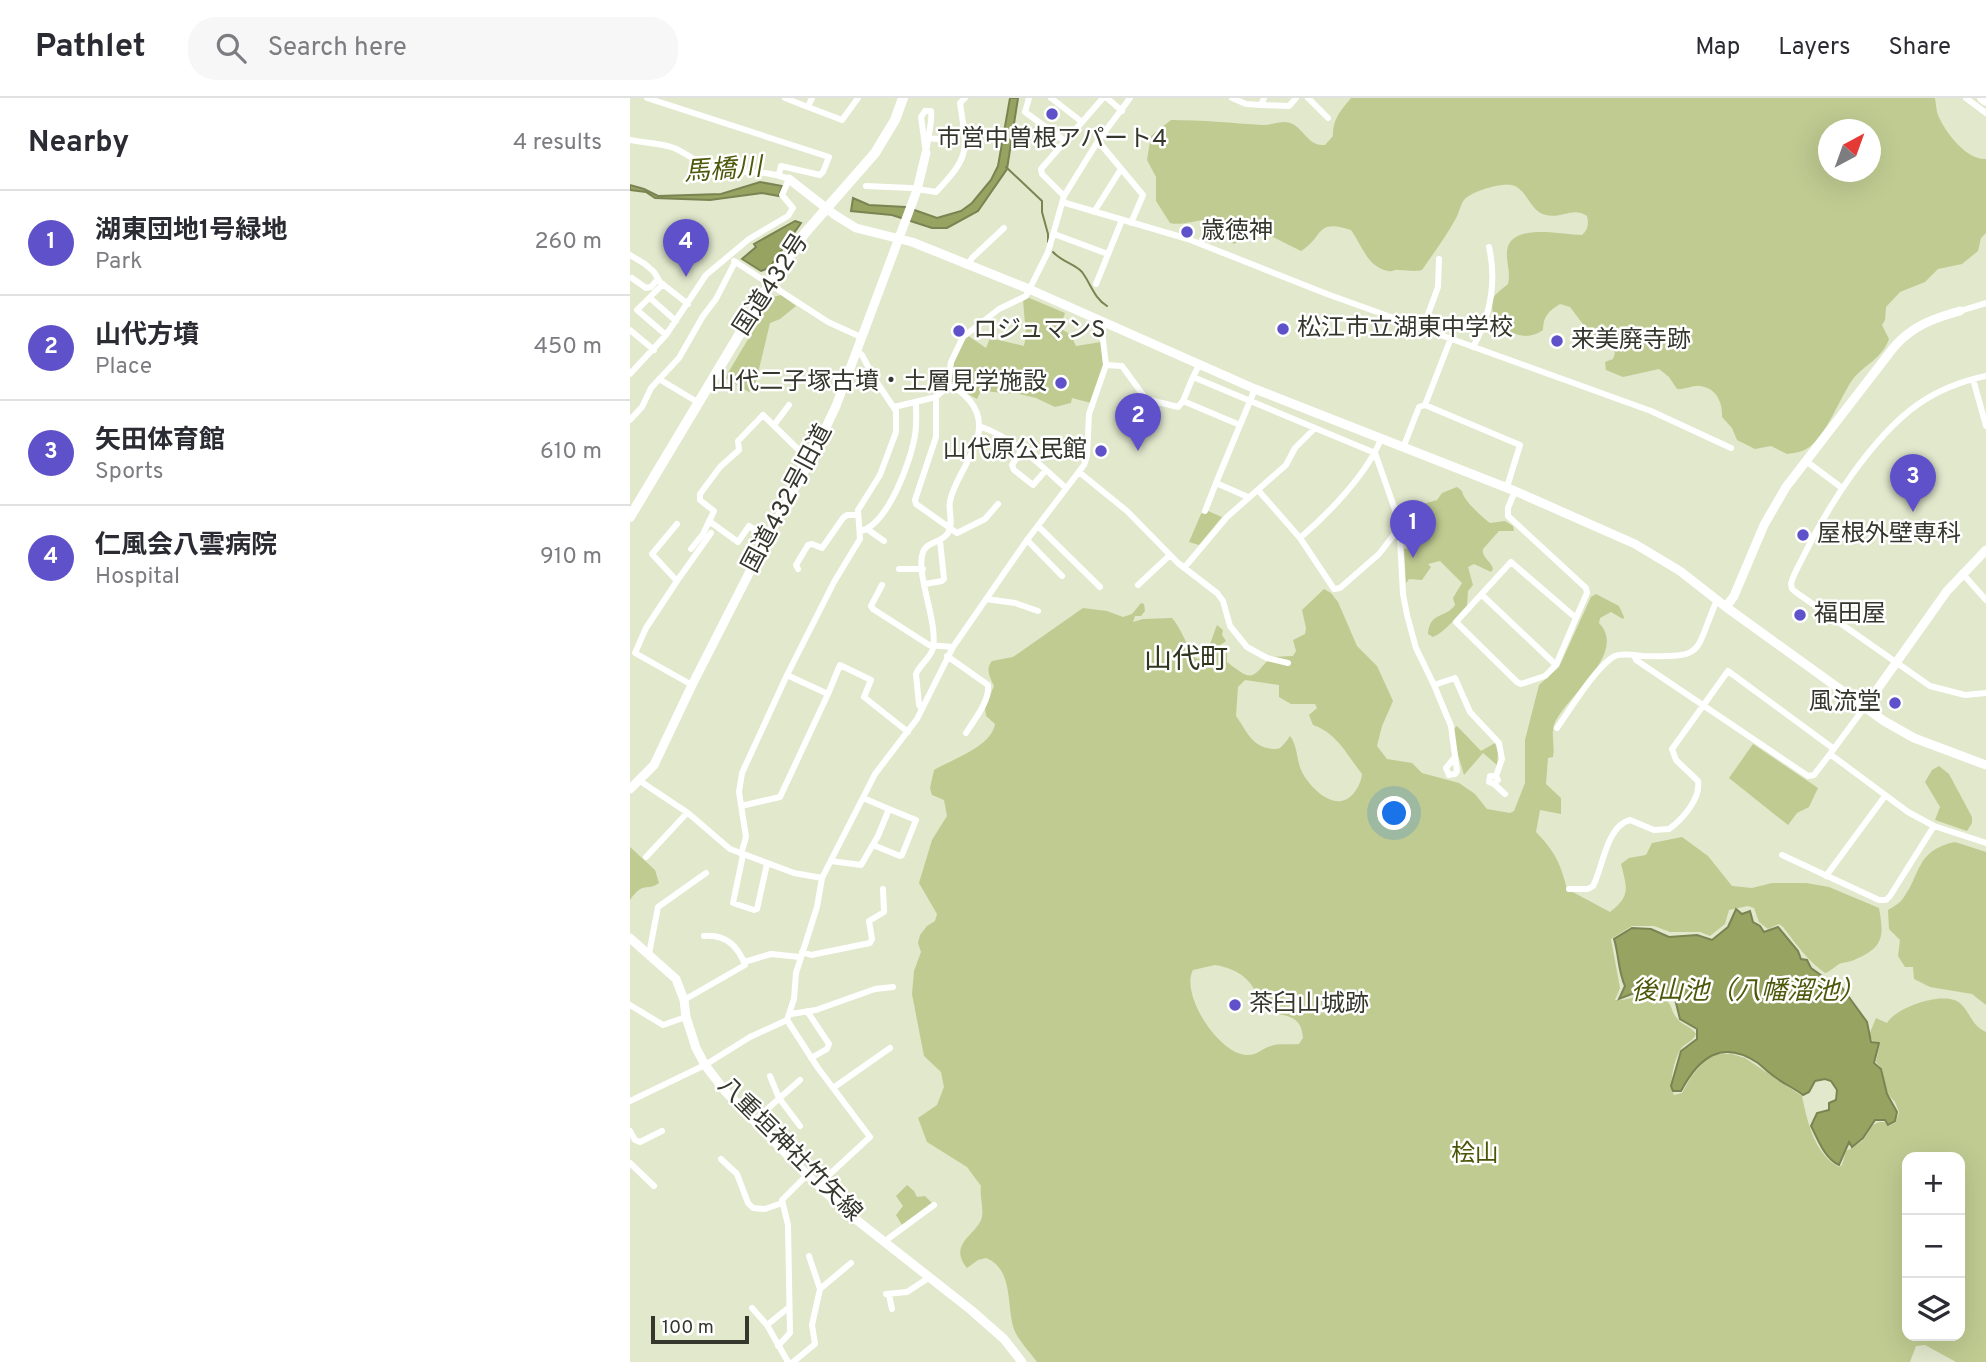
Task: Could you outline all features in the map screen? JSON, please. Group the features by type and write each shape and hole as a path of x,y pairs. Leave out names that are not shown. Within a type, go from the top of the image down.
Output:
{"highway":[{"name":"国道432号","path":"630,517 769,285 826,208 875,153 895,120 903,98"}],"street":[{"path":"647,98 829,157 820,175 781,166 779,174"},
{"path":"785,98 842,120 858,98"},
{"path":"808,107 812,98"},
{"path":"866,186 936,192 960,166 965,150 960,103 965,98"},
{"path":"1029,98 1025,111 1065,141"},
{"path":"1051,98 1082,122"},
{"path":"894,407 936,397 948,386 951,362 962,337 999,309 1023,298 1048,252 1063,199 1098,141 1130,98"},
{"path":"1232,98 1246,104 1262,101 1289,106 1305,98 1328,118"},
{"path":"1289,106 1296,98"},
{"path":"1966,98 1986,113"},
{"path":"1122,111 1101,99 1041,171 1063,199 1094,212 1188,239 1327,294 1651,411 1731,448"},
{"name":"国道432号旧道","path":"630,789 654,765 692,685 767,538 810,461 836,406 917,190 926,153 933,117 931,111 921,117 926,153"},
{"path":"928,138 950,143"},
{"path":"630,139 673,148 698,163 717,170 743,170 779,174 789,178 856,228 900,238 968,264 1255,389 1511,489 1635,544 1680,571 1864,708 1914,738 1986,765"},
{"path":"1098,141 1143,195 1131,223"},
{"path":"1094,212 1121,169"},
{"path":"630,374 654,351 706,275 749,239 792,212 793,208 782,195 789,178"},
{"path":"1096,284 1122,220"},
{"path":"968,264 1004,228"},
{"path":"1054,234 1108,254"},
{"path":"1473,346 1486,322 1492,296 1492,261 1489,247"},
{"path":"630,255 654,272 660,282 688,304"},
{"path":"729,255 769,285 828,322 861,337"},
{"path":"1423,328 1438,287 1439,259"},
{"path":"630,420 642,407 649,391 679,358 716,299 735,261"},
{"path":"631,278 646,288 660,282"},
{"path":"660,282 650,298 637,310 666,335"},
{"path":"650,298 676,321"},
{"path":"1726,607 1734,596 1773,507 1903,337 1926,322 1986,303"},
{"path":"818,1185 870,1137 811,1058 789,1017 801,955 817,907 821,878 880,766 908,732 922,709 953,646 1027,540 1079,472 1087,456 1089,414 1106,365 1102,332 1105,322"},
{"path":"630,330 654,351"},
{"path":"1425,405 1451,338"},
{"path":"856,350 862,355 894,407 897,419 895,437 880,475 857,515 864,530 884,541"},
{"path":"1106,365 1122,366 1146,399 1178,407 1199,365"},
{"path":"1986,376 1973,379 1927,400 1891,428 1842,488 1811,539 1792,578 1792,589 1895,664 1930,686 1965,695 1986,693"},
{"path":"1194,377 1375,453 1399,521 1403,594 1407,615 1416,648 1451,726 1455,757"},
{"path":"659,379 699,402"},
{"path":"1973,379 1986,426"},
{"path":"922,709 919,705 916,674 932,652 933,646 932,619 922,555 925,548 948,534 951,526 950,502 972,452 979,426 973,406 960,391 948,386"},
{"path":"1205,511 1255,389"},
{"path":"936,397 936,437 915,500 957,533 985,519 998,504"},
{"path":"1183,401 1240,425"},
{"path":"767,864 757,909 733,903 746,837 739,792 742,773 834,582 864,530 873,526 896,493 915,438 916,402"},
{"path":"774,425 789,405"},
{"path":"1403,448 1419,407 1425,405 1520,445 1508,516 1586,588 1587,593 1556,665 1545,676 1521,684 1517,682 1456,622 1511,562 1576,618"},
{"path":"691,549 703,534 714,511 700,499 700,495 720,467 739,450 738,441 763,415 810,461"},
{"path":"979,426 1001,435 1066,488"},
{"path":"1184,568 1227,517 1286,465 1295,448 1315,428"},
{"path":"1300,538 1332,509 1375,453 1381,439"},
{"path":"1022,450 1012,465 1014,470 1033,485 1046,470"},
{"path":"1806,461 1842,488"},
{"path":"1079,472 1127,511 1184,568 1217,593 1223,601 1230,626 1247,648 1267,658 1288,663"},
{"path":"1216,483 1248,497"},
{"path":"1258,490 1300,538 1334,589 1340,588 1379,554 1396,532 1400,531"},
{"path":"798,569 796,565 808,545 822,548 843,518 857,515"},
{"path":"709,520 738,542 749,526 767,538"},
{"path":"677,524 652,554 677,581"},
{"path":"1038,526 1100,587"},
{"path":"692,685 635,653 646,628 710,533"},
{"path":"1027,540 1062,576"},
{"path":"925,583 944,579 940,541"},
{"path":"1634,655 1636,660 1808,776 1814,775 1962,573 1986,550"},
{"path":"1139,585 1170,555"},
{"path":"899,569 923,569"},
{"path":"1962,573 1986,600"},
{"path":"882,585 871,606 873,609 933,646 953,646"},
{"path":"1482,594 1556,665"},
{"path":"986,599 1015,603 1038,611"},
{"path":"1557,728 1608,662 1616,656 1681,656 1696,649 1705,634 1717,600"},
{"path":"947,656 988,685 989,691 984,703 966,733"},
{"path":"741,806 780,797 840,665 871,680 864,696 908,732"},
{"path":"1569,889 1588,889 1593,886 1601,859 1620,824 1630,820 1654,830 1669,829 1694,800 1698,794 1699,781 1676,760 1671,751 1728,671 1832,751 1885,796 1934,825 1986,843"},
{"path":"787,675 828,694"},
{"path":"1434,685 1455,678 1470,712 1499,744 1502,758 1496,776 1488,778 1489,782 1505,794"},
{"path":"639,781 742,855 821,878"},
{"path":"1826,876 1885,796"},
{"path":"863,798 916,820 902,855 873,845"},
{"path":"831,861 861,865 889,809"},
{"path":"646,857 687,813"},
{"path":"1782,855 1879,900 1885,900 1934,825"},
{"path":"649,954 658,907 706,873"},
{"path":"744,962 771,954 811,955 870,943 872,939 869,921 884,911 883,889"},
{"path":"705,936 719,936 730,941 744,962"},
{"name":"八重垣神社竹矢線","path":"630,938 676,979 684,1000 690,1033 705,1065 725,1091 849,1214 991,1327 1022,1362"},
{"path":"684,1000 742,968 744,962"},
{"path":"630,1101 705,1065 789,1017 827,1007 872,990 893,987"},
{"path":"630,1005 663,1025 686,1017"},
{"path":"807,1012 829,1044 827,1049 811,1058"},
{"path":"833,1088 890,1048"},
{"path":"770,1076 779,1098 800,1126"},
{"path":"755,1121 800,1080"},
{"path":"630,1131 635,1140 640,1142 662,1130"},
{"path":"721,1159 737,1174 748,1203 753,1208 765,1209 782,1203"},
{"path":"630,1163 654,1186"},
{"path":"778,1346 790,1333 789,1246 787,1217 782,1203 783,1198 807,1175"},
{"path":"886,1241 934,1205"},
{"path":"752,1308 767,1325 778,1346 791,1362 815,1344 812,1325 820,1289 809,1256"},
{"path":"820,1289 851,1263"},
{"path":"891,1309 887,1295 907,1292 930,1277"},
{"path":"767,1325 788,1308"}],"green space":[{"path":"1351,98 1935,98 1938,115 1951,137 1971,155 1986,159 1986,233 1981,238 1978,251 1962,264 1938,269 1925,282 1900,292 1886,307 1882,325 1889,339 1886,346 1853,379 1815,442 1808,448 1787,454 1771,446 1755,449 1737,440 1732,428 1722,417 1717,397 1706,387 1677,389 1659,369 1623,377 1606,370 1605,362 1613,359 1615,353 1607,343 1595,340 1570,307 1560,304 1545,317 1543,330 1530,336 1518,335 1494,322 1493,299 1508,284 1507,251 1510,242 1527,233 1582,235 1588,222 1587,216 1582,213 1546,215 1536,210 1515,186 1488,188 1464,200 1451,227 1422,270 1390,271 1381,269 1370,260 1351,230 1331,226 1325,228 1301,251 1259,230 1247,231 1243,239 1234,244 1207,220 1170,223 1156,201 1156,177 1147,160 1151,136 1171,120 1263,125 1285,122 1296,126 1313,142 1325,145 1333,136 1341,111"},
{"path":"781,295 796,306 780,319 770,323 755,386 749,392 725,378 773,297"},
{"path":"1027,297 1065,313 1060,328 1071,335 1076,346 1101,342 1105,367 1091,403 1072,398 1071,403 1055,407 1019,394 981,391 977,399 951,381 954,360 967,335 986,348 990,338 1024,346 1026,335 1023,300"},
{"path":"1457,487 1473,508 1490,523 1505,521 1513,526 1514,531 1499,531 1483,549 1492,566 1491,572 1474,564 1468,567 1473,585 1468,591 1467,606 1446,628 1433,637 1428,634 1429,627 1435,618 1455,605 1453,598 1462,583 1440,561 1428,564 1431,567 1422,580 1409,579 1406,583 1404,549 1409,548 1403,530 1404,517 1412,501 1423,504 1437,500 1442,493"},
{"path":"1208,511 1222,517 1199,545 1189,542 1201,514"},
{"name":"桧山","path":"1324,589 1331,593 1338,602 1357,646 1377,666 1393,701 1377,746 1387,759 1412,763 1422,773 1459,783 1475,794 1487,809 1510,813 1514,811 1525,783 1525,740 1539,685 1559,667 1591,597 1596,594 1619,606 1623,619 1611,612 1600,618 1599,623 1606,635 1606,648 1601,662 1560,714 1553,729 1553,757 1548,758 1546,784 1561,798 1561,814 1540,810 1536,832 1556,858 1567,889 1610,912 1626,891 1621,864 1629,858 1646,855 1652,843 1682,837 1708,856 1732,886 1752,888 1772,883 1806,883 1829,887 1879,908 1881,933 1877,945 1865,955 1839,964 1825,973 1808,958 1783,927 1779,924 1768,929 1759,922 1754,908 1748,906 1729,910 1725,924 1710,936 1700,932 1670,932 1654,926 1632,926 1611,939 1620,988 1615,1000 1656,994 1669,1004 1678,1020 1696,1034 1682,1048 1676,1060 1672,1079 1674,1095 1682,1093 1705,1060 1718,1054 1745,1058 1802,1096 1813,1136 1823,1154 1839,1167 1846,1151 1862,1141 1873,1125 1884,1122 1889,1126 1896,1122 1899,1112 1887,1093 1882,1069 1876,1062 1880,1043 1873,1041 1869,1035 1876,1018 1887,1023 1900,1011 1933,999 1944,998 1961,1004 1975,1023 1986,1032 1986,1362 1956,1362 1925,1345 1916,1346 1910,1362 1037,1362 1014,1329 1001,1270 986,1258 967,1268 962,1260 961,1247 981,1220 981,1186 967,1167 927,1142 918,1118 937,1105 944,1087 941,1072 924,1056 912,994 914,971 921,952 918,943 920,935 935,921 937,914 919,883 932,840 947,816 944,800 932,795 930,788 934,770 979,746 992,732 995,724 986,716 985,708 994,686 989,670 992,661 1013,657 1083,608 1107,611 1123,617 1132,614 1141,603 1144,604 1145,611 1141,616 1135,616 1133,622 1172,618 1194,657 1198,659 1208,648 1217,625 1223,630 1222,635 1226,641 1218,650 1227,651 1227,662 1248,675 1259,670 1271,657 1293,656 1296,651 1293,640 1305,634 1302,610","holes":["1245,680 1279,685 1279,697 1291,704 1315,704 1317,708 1309,715 1313,725 1329,733 1362,774 1359,785 1346,799 1332,800 1311,785 1302,772 1290,736 1281,747 1266,748 1250,737 1236,716 1238,687","1215,965 1232,970 1245,978 1255,991 1261,1008 1288,1016 1298,1023 1303,1038 1299,1044 1274,1045 1246,1055 1235,1052 1213,1034 1197,1007 1190,980 1193,970"]},
{"path":"1457,726 1481,751 1495,743 1498,752 1497,765 1483,753 1464,775 1456,748 1454,729"},
{"path":"1753,744 1818,788 1809,807 1797,813 1788,825 1729,778"},
{"path":"1939,766 1949,774 1972,817 1967,831 1935,820 1940,807 1925,782 1932,770"},
{"path":"1955,842 1986,852 1986,1005 1972,994 1930,987 1914,979 1913,967 1905,967 1898,956 1900,940 1889,929 1888,910 1901,901 1925,858 1932,851"},
{"path":"630,847 655,870 659,883 642,888 630,900"},
{"path":"907,1185 917,1197 925,1196 932,1203 902,1225 896,1215 903,1206 896,1196"}],"water":[{"path":"1010,98 1018,98 1007,169 978,211 947,228 932,228 892,215 851,211 853,198 869,205 906,207 937,218 961,211 972,203 991,180 998,166"},
{"path":"760,182 782,186 779,196 762,193 710,200 655,198 646,192 630,190 630,185 658,196 721,194"},
{"path":"795,221 801,223 769,268 761,271 742,259 756,247 754,244"},
{"name":"後山池（八幡溜池）","path":"1736,909 1742,914 1750,911 1753,922 1764,932 1778,927 1798,951 1801,959 1807,960 1811,968 1825,978 1838,982 1867,1022 1871,1042 1879,1043 1874,1063 1881,1069 1887,1094 1897,1112 1895,1121 1888,1125 1885,1120 1875,1120 1863,1138 1852,1147 1849,1142 1839,1165 1825,1153 1811,1126 1817,1113 1829,1110 1829,1103 1836,1100 1837,1090 1831,1081 1815,1081 1809,1092 1803,1095 1745,1056 1723,1052 1704,1061 1681,1091 1673,1091 1671,1086 1681,1051 1697,1039 1697,1029 1680,1019 1675,999 1667,998 1661,990 1642,990 1619,999 1625,986 1614,939 1632,928 1651,929 1669,937 1697,935 1712,940 1728,927"}],"waterway":[{"path":"1006,167 1042,201 1048,242"},
{"path":"1053,252 1082,272 1096,295 1107,306"}],"place":[{"name":"市営中曽根アパート4","path":"1052,114"},
{"name":"歳徳神","path":"1187,232"},
{"name":"仁風会八雲病院","path":"686,277"},
{"name":"松江市立湖東中学校","path":"1283,329"},
{"name":"ロジュマンS","path":"959,331"},
{"name":"来美廃寺跡","path":"1557,341"},
{"name":"山代二子塚古墳・土層見学施設","path":"1061,383"},
{"name":"山代原公民館","path":"1101,451"},
{"name":"山代方墳","path":"1138,451"},
{"name":"矢田体育館","path":"1913,512"},
{"name":"屋根外壁専科","path":"1803,535"},
{"name":"湖東団地1号緑地","path":"1413,558"},
{"name":"福田屋","path":"1800,615"},
{"name":"風流堂","path":"1895,703"},
{"name":"茶臼山城跡","path":"1235,1005"}],"district":[{"name":"山代町","path":"1186,661"}],"water label":[{"name":"馬橋川","path":"723,171"}]}
